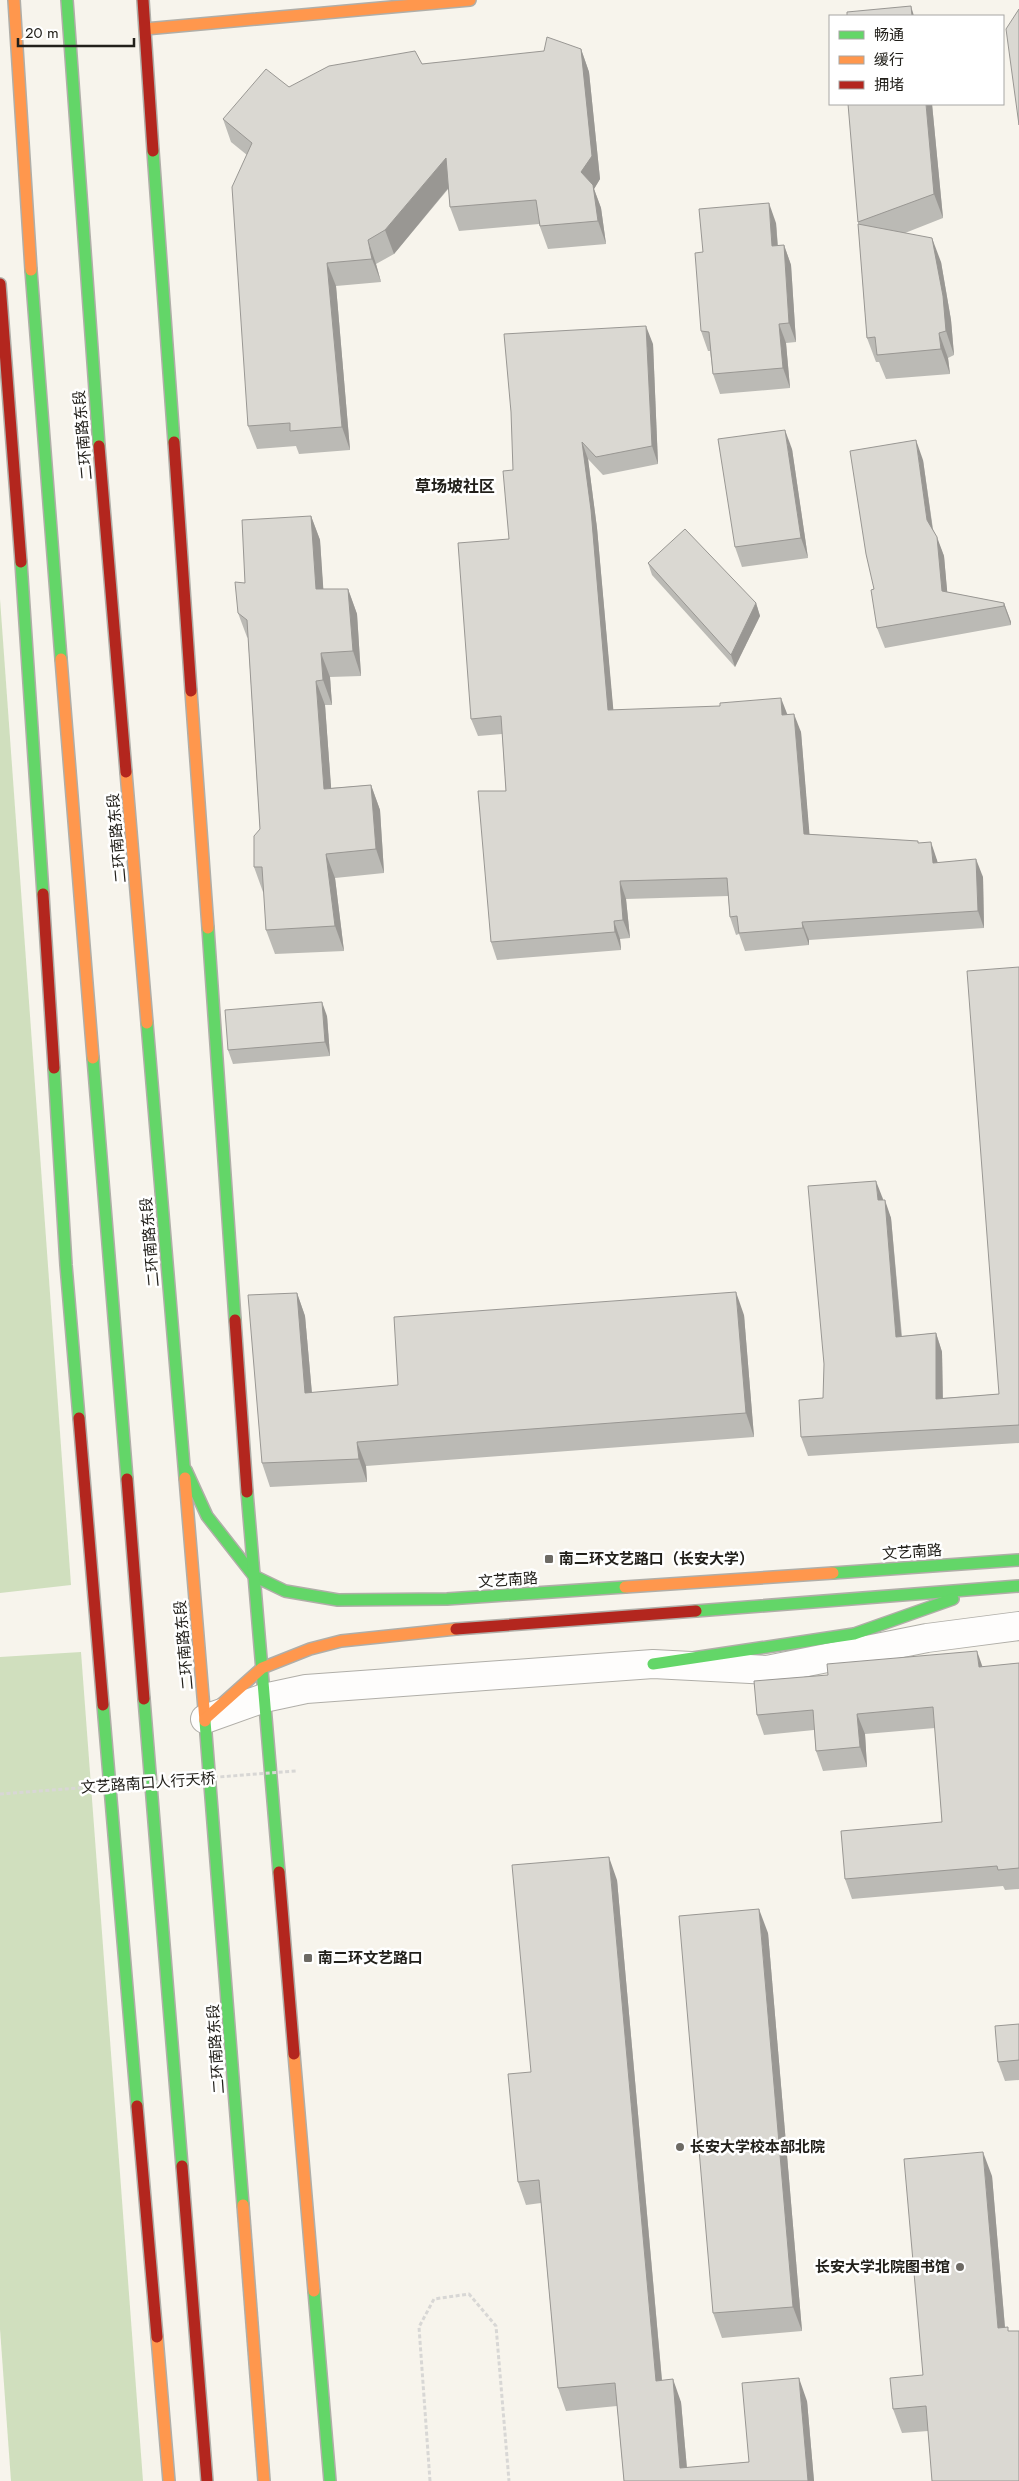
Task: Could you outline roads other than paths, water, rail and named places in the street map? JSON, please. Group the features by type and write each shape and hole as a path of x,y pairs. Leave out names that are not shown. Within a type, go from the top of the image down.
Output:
{"main road":[{"path":"14,0 36,347 207,2481"},
{"name":"二环南路东段","path":"67,0 92,356 205,1719 264,2481"},
{"path":"143,0 254,1576 330,2481"},
{"path":"145,29 470,0"},
{"path":"0,284 26,620 66,1265 169,2481"},
{"name":"文艺南路","path":"184,1466 207,1516 254,1576 285,1592 338,1600 447,1599 1019,1560"},
{"path":"205,1719 262,1668 310,1649 341,1641 413,1632 1019,1586"},
{"path":"653,1664 854,1634 979,1589"}],"street":[{"path":"205,1719 264,1698 316,1688 653,1664 767,1670 927,1638 1019,1626"}],"place":[{"name":"南二环文艺路口（长安大学）","path":"549,1559"},
{"name":"南二环文艺路口","path":"308,1958"},
{"name":"长安大学校本部北院","path":"680,2147"},
{"name":"长安大学北院图书馆","path":"960,2267"}],"district":[{"name":"草场坡社区","path":"455,486"}]}
